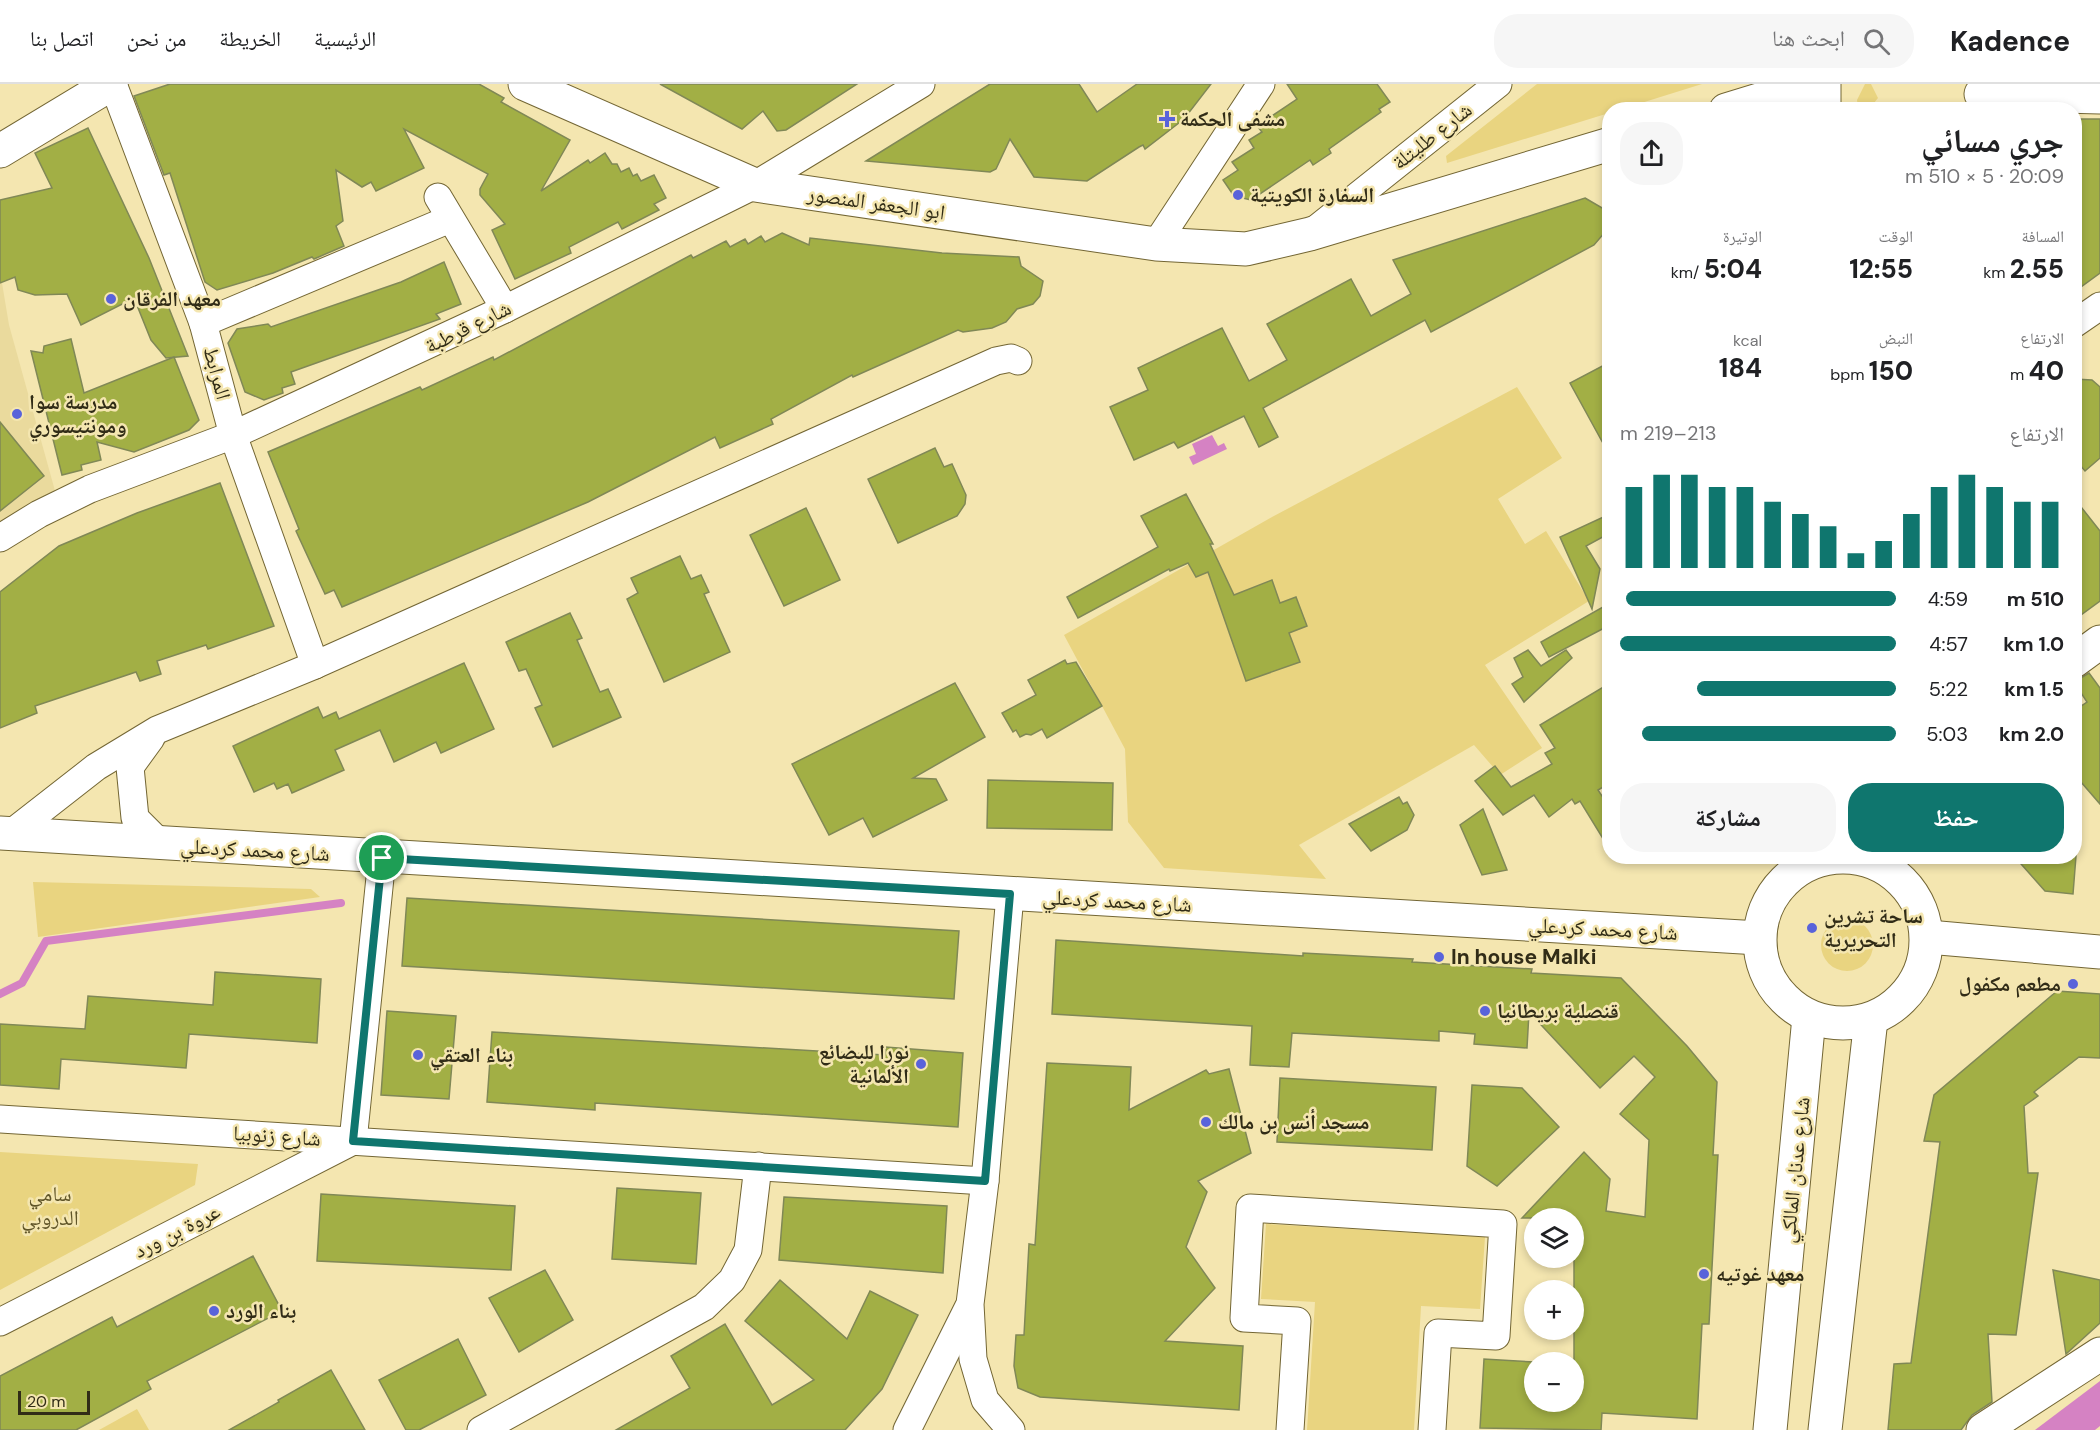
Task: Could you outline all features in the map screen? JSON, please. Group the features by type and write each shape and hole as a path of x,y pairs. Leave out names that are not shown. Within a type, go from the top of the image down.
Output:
{"main road":[{"path":"0,151 112,84"},
{"name":"ابو الجعفر المنصور","path":"525,84 755,185 1156,244 1246,249 1310,234 1602,146"},
{"path":"1752,102 1811,84"},
{"path":"1824,84 1824,102"},
{"path":"1980,96 2100,97"},
{"path":"2082,655 2100,642"},
{"name":"شارع محمد كردعلي","path":"3,835 1759,938"},
{"path":"1805,864 1790,875 1773,893 1763,915 1759,938 1762,963 1772,985 1788,1004 1809,1017 1829,1023 1850,1024 1871,1019 1894,1007 1912,987 1924,963 1928,937 1922,909 1906,885 1887,864"},
{"path":"1928,937 2100,952"},
{"name":"شارع عدنان المالكي","path":"1768,1427 1809,1017"},
{"path":"1825,1430 1871,1019"},
{"path":"1983,1430 2100,1354"}],"street":[{"name":"المرابط","path":"112,84 203,323 233,435 315,665"},
{"name":"شارع قرطبة","path":"0,538 39,514 90,489 233,435 505,309 755,185 921,84"},
{"path":"1156,244 1261,84"},
{"name":"شارع طليتلة","path":"1310,234 1498,84"},
{"path":"203,323 444,208 505,309"},
{"path":"2082,318 2100,306"},
{"path":"3,835 96,767 157,730 315,665 996,361 1011,358 1018,361"},
{"path":"157,730 130,767 135,818 161,844"},
{"path":"353,1141 382,858"},
{"path":"1010,894 985,1181 970,1304 974,1359 985,1400 1011,1430"},
{"name":"شارع زنوبيا","path":"0,1119 985,1181"},
{"name":"عروة بن ورد","path":"0,1322 353,1141"},
{"path":"481,1430 704,1307 732,1280 748,1250 758,1167"},
{"path":"1290,1430 1297,1322 1244,1318 1250,1208 1503,1224 1496,1336 1438,1333 1432,1430"},
{"path":"907,1430 970,1304"}],"shaded area":[{"name":"مدرسة سوا ومونتيسوري","path":"0,271 9,325 57,498 0,534"},
{"path":"1212,435 1218,446 1224,443 1227,449 1193,465 1189,457 1196,454 1192,444"},
{"path":"2100,1381 2100,1426 2095,1430 2035,1430"}],"green space":[{"path":"1537,84 1702,84 1644,102 1602,102 1602,115 1447,163 1446,156"},
{"path":"1865,84 1871,84 1878,98 1875,102 1857,102"},
{"path":"1517,387 1562,458 1498,499 1525,544 1546,531 1589,601 1485,665 1542,748 1500,775 1474,745 1299,845 1326,879 1164,868 1128,822 1125,749 1064,635 1272,517"},
{"path":"33,882 311,889 320,897 38,937"},
{"path":"1842,919 1852,919 1861,923 1869,931 1873,945 1869,959 1861,967 1852,971 1842,971 1833,967 1825,959 1821,950 1821,940 1825,931 1833,923"},
{"name":"سامي الدروبي","path":"0,1152 198,1164 195,1185 0,1290"},
{"path":"1266,1224 1485,1237 1480,1309 1421,1306 1414,1430 1307,1430 1315,1302 1261,1299"},
{"path":"137,1409 149,1430 99,1430"}],"building":[{"path":"170,84 479,84 504,98 501,102 570,140 541,191 588,160 590,163 605,153 612,164 617,164 621,172 629,168 633,176 637,174 641,181 654,175 666,198 654,204 659,210 622,229 618,222 569,247 571,253 515,279 492,230 505,224 480,195 480,189 488,174 404,129 424,168 376,191 371,182 362,187 336,170 343,221 336,226 344,246 314,259 312,257 273,273 217,290 205,282 170,173 164,175 134,96"},
{"path":"660,84 857,84 786,130 777,131 763,111 742,129"},
{"path":"990,84 1079,84 1097,112 1137,84 1211,84 1184,119 1145,149 1143,145 1139,147 1087,181 1034,177 1010,139 996,169 990,172 866,161"},
{"path":"1287,84 1377,84 1390,102 1379,109 1381,112 1329,149 1331,153 1313,165 1310,160 1251,200 1234,196 1223,180 1238,170 1232,162 1254,148 1249,140 1262,132 1257,126 1297,99"},
{"path":"2082,119 2100,119 2100,273 2082,286"},
{"path":"88,128 149,258 188,356 166,358 151,340 134,298 81,325 67,294 35,295 18,290 15,277 0,283 0,200 52,188 35,153"},
{"path":"1585,198 1602,208 1602,236 1594,245 1431,332 1425,320 1263,408 1278,437 1259,447 1244,416 1178,448 1174,442 1134,460 1110,407 1148,390 1138,368 1222,328 1249,381 1287,360 1267,324 1351,279 1371,316 1411,294 1393,260"},
{"path":"782,233 809,245 810,238 942,253 1019,257 1021,266 1043,281 1040,296 1033,304 1017,309 1006,322 992,328 963,332 958,330 853,377 852,375 771,419 773,424 720,448 715,437 588,502 342,607 334,590 325,594 296,531 299,529 268,452 420,387 422,390 493,357 494,360 691,255 693,258 726,241 730,247 745,239 748,244 761,236 765,242"},
{"path":"444,262 461,304 436,314 440,319 291,372 295,384 282,388 283,393 264,400 245,392 228,343 237,329 268,324 271,327 401,282"},
{"path":"71,339 84,393 174,357 199,420 189,430 134,452 97,442 101,460 81,465 82,470 62,475 31,351 43,353 44,346"},
{"path":"1602,366 1602,441 1570,383"},
{"path":"2082,379 2092,380 2100,387 2100,458 2085,471 2082,467"},
{"path":"0,422 44,476 0,511"},
{"path":"935,448 944,467 952,464 966,495 965,504 957,516 898,543 868,479"},
{"path":"220,483 274,626 208,649 206,645 157,661 161,674 140,681 136,672 35,706 37,713 0,728 0,592 59,546 137,513"},
{"path":"1186,494 1213,544 1210,544 1234,595 1272,580 1280,603 1296,597 1307,626 1289,633 1300,662 1246,681 1208,572 1196,577 1188,563 1170,571 1169,569 1078,618 1067,597 1158,547 1141,516"},
{"path":"806,508 840,580 784,606 750,535"},
{"path":"2082,508 2100,531 2100,601 2082,614"},
{"path":"1602,518 1602,537 1586,546 1600,569 1592,609 1560,537"},
{"path":"680,556 691,579 701,575 709,592 704,594 730,652 664,682 627,599 638,593 631,578"},
{"path":"1602,608 1602,629 1549,657 1541,642"},
{"path":"570,613 582,638 577,640 600,692 608,689 621,717 553,747 535,708 542,705 526,669 519,671 506,642"},
{"path":"1528,650 1541,666 1566,650 1572,658 1524,702 1512,684 1523,677 1514,658"},
{"path":"1065,660 1067,664 1076,662 1102,706 1047,738 1042,729 1031,735 1026,734 1020,737 1016,730 1013,732 1002,713 1036,695 1028,680"},
{"path":"464,663 494,729 441,753 436,742 394,762 380,730 335,750 344,770 292,793 288,784 277,789 274,783 254,792 233,746 318,707 323,718 336,712 339,719"},
{"path":"2089,673 2100,688 2100,804 2082,783 2082,705 2087,702 2082,694 2082,677"},
{"path":"955,683 985,737 913,778 936,779 947,800 873,837 863,818 829,835 792,764"},
{"path":"1602,688 1602,788 1598,790 1602,796 1602,837 1580,801 1575,804 1572,799 1549,817 1534,795 1503,815 1475,781 1495,766 1511,787 1552,764 1545,753 1555,748 1540,725"},
{"path":"988,780 1113,783 1112,830 987,828"},
{"path":"1399,797 1403,804 1407,802 1414,815 1407,830 1371,851 1349,824"},
{"path":"1483,809 1507,870 1482,875 1460,825"},
{"path":"2021,864 2075,864 2073,894 2045,891"},
{"path":"407,898 959,931 954,999 402,966"},
{"path":"1056,940 1303,956 1303,953 1413,959 1412,962 1532,969 1531,973 1621,978 1687,1046 1717,1082 1713,1155 1718,1155 1709,1324 1702,1324 1697,1419 1602,1413 1601,1430 1480,1428 1484,1359 1524,1361 1524,1412 1584,1412 1584,1352 1574,1352 1574,1340 1584,1340 1584,1280 1574,1280 1574,1268 1584,1268 1584,1208 1531,1208 1584,1152 1610,1179 1606,1211 1645,1217 1649,1140 1620,1114 1655,1077 1634,1056 1600,1088 1529,1012 1527,1048 1474,1044 1475,1034 1439,1031 1439,1041 1292,1033 1289,1067 1250,1065 1252,1026 1052,1014"},
{"path":"215,972 321,979 317,1043 189,1034 186,1068 61,1059 59,1089 0,1085 0,1024 85,1029 88,996 213,1005"},
{"path":"2057,991 2100,994 2100,1058 2079,1057 2034,1092 2038,1096 2024,1106 2028,1173 2038,1173 2016,1335 1988,1334 1992,1402 1972,1415 1961,1430 1888,1430 1894,1364 1911,1363 1940,1142 1924,1141 1934,1095"},
{"name":"بناء العتقي","path":"387,1011 456,1016 449,1099 381,1095"},
{"path":"492,1032 885,1055 886,1047 963,1053 958,1127 595,1103 595,1110 487,1102"},
{"path":"1047,1063 1131,1067 1129,1110 1206,1070 1209,1074 1229,1069 1251,1153 1198,1181 1207,1192 1186,1247 1215,1288 1165,1341 1243,1346 1239,1410 1040,1397 1018,1388 1014,1366 1016,1335 1024,1335 1029,1244 1035,1245"},
{"path":"1280,1078 1436,1087 1432,1150 1277,1142"},
{"path":"1472,1085 1522,1088 1559,1127 1497,1186 1467,1166"},
{"path":"617,1188 701,1193 696,1264 612,1259"},
{"path":"321,1194 515,1206 511,1270 317,1261"},
{"path":"784,1197 947,1206 943,1273 779,1260"},
{"path":"253,1256 282,1311 147,1381 151,1389 76,1430 0,1430 0,1376 112,1317 117,1327"},
{"path":"545,1270 573,1320 519,1352 489,1298"},
{"path":"2053,1270 2100,1280 2100,1323 2066,1354"},
{"path":"780,1280 847,1339 870,1291 918,1315 882,1389 845,1430 616,1430 690,1388 671,1356 725,1324 772,1405 814,1380 745,1321"},
{"path":"458,1339 486,1395 419,1430 406,1430 379,1380"},
{"path":"331,1370 365,1430 229,1430 279,1402 278,1400"}],"waterway":[{"path":"0,994 22,983 46,941 341,903"}],"place":[{"name":"مشفى الحكمة","path":"1167,119"},
{"name":"السفارة الكويتية","path":"1238,195"},
{"name":"معهد الفرقان","path":"111,299"},
{"name":"مدرسة سوا ومونتيسوري","path":"17,414"},
{"name":"ساحة تشرين التحريرية","path":"1812,928"},
{"name":"In house Malki","path":"1439,957"},
{"name":"مطعم مكفول","path":"2073,984"},
{"name":"قنصلية بريطانيا","path":"1485,1011"},
{"name":"بناء العتقي","path":"418,1055"},
{"name":"نورا للبضائع الألمانية","path":"921,1064"},
{"name":"مسجد أنس بن مالك","path":"1206,1122"},
{"name":"معهد غوتيه","path":"1704,1274"},
{"name":"بناء الورد","path":"214,1311"}],"route":[{"path":"382,858 1010,894 985,1181 353,1141 382,858"}]}
